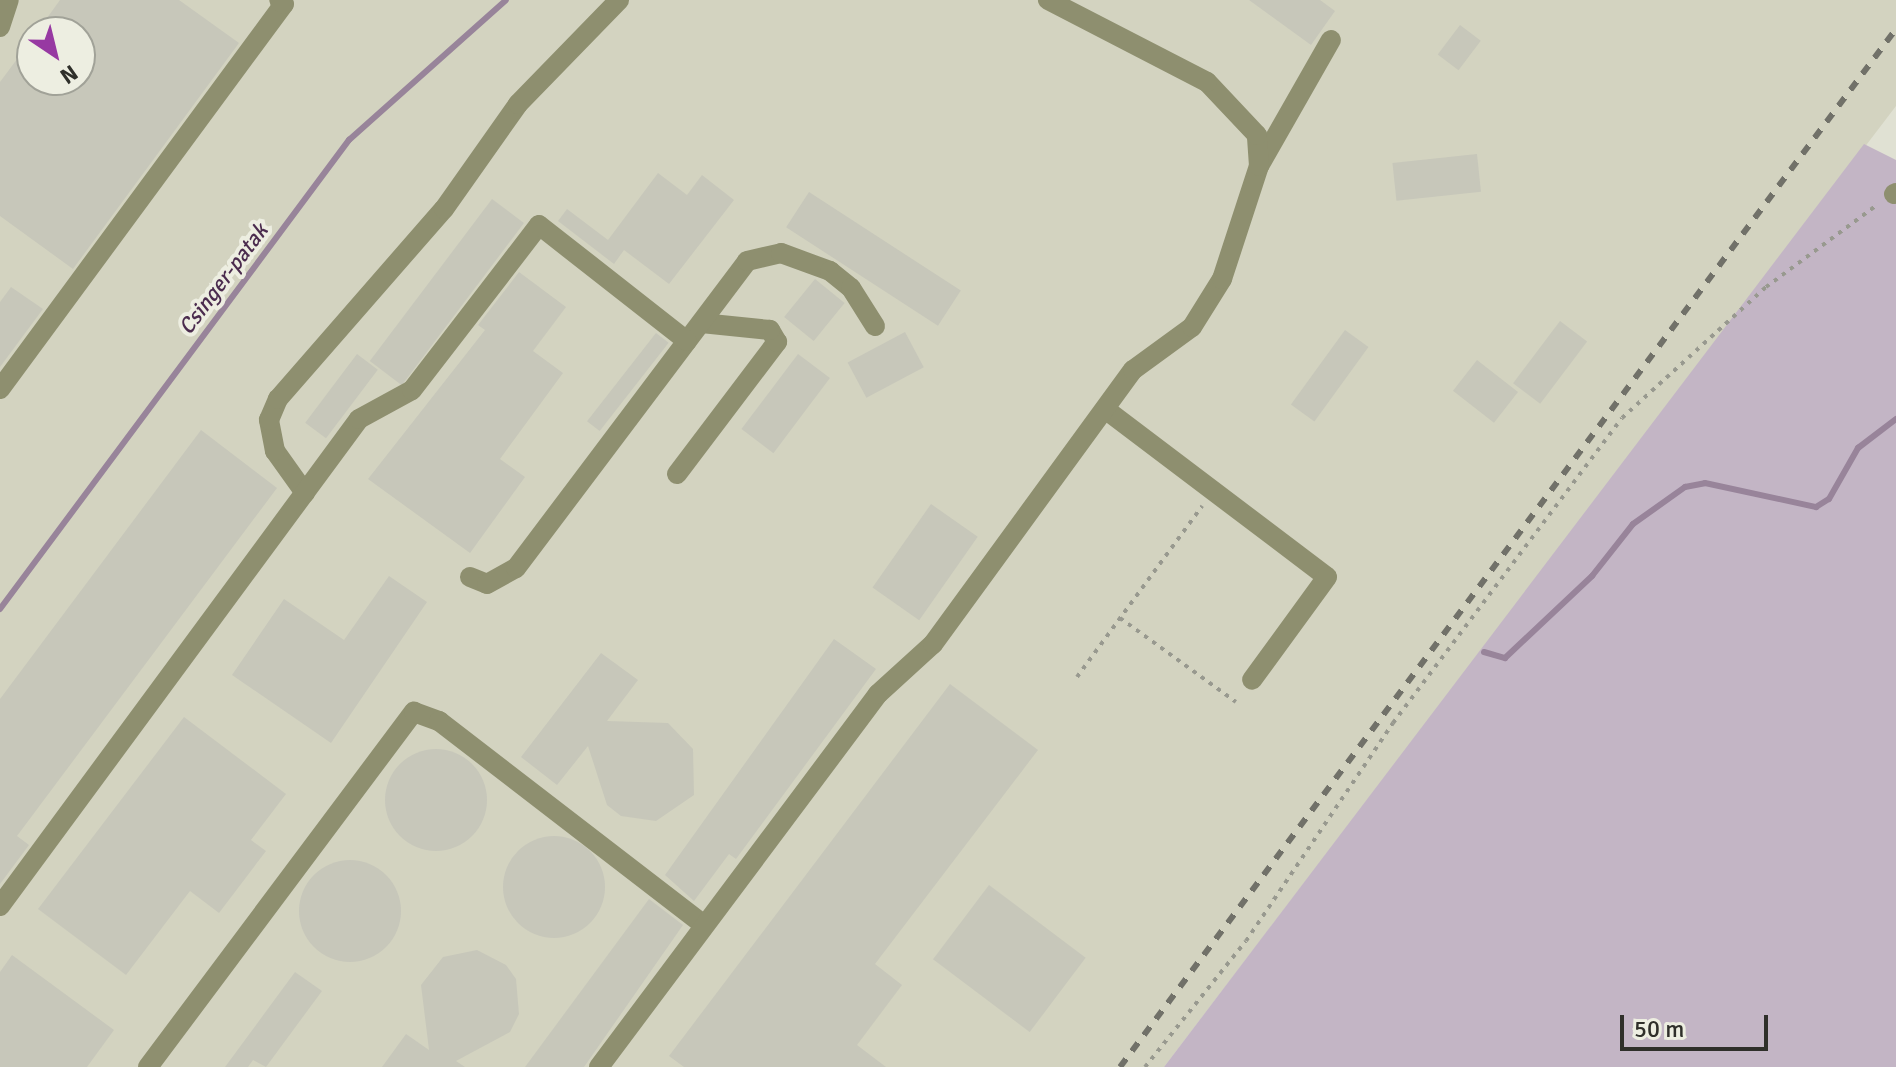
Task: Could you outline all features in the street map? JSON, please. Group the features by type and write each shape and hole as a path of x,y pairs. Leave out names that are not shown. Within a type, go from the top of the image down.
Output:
{"street":[{"path":"0,27 9,0"},
{"path":"0,389 284,4 279,0"},
{"path":"305,493 275,451 269,420 278,399 444,209 518,104 619,0"},
{"path":"1048,0 1207,82 1257,135 1259,166"},
{"path":"599,1067 878,694 933,644 1133,370 1210,306 1259,166 1331,40"},
{"path":"0,906 359,419 412,390 539,225 687,341"},
{"path":"470,577 487,584 516,568 747,261 781,253 830,271 875,326"},
{"path":"677,474 777,342 770,330 701,323"},
{"path":"1105,409 1327,577 1252,680"},
{"path":"148,1067 414,712 439,721 704,925"}],"path":[{"path":"1145,1067 1246,941 1393,723 1622,418 1820,242 1895,193"},
{"path":"1077,677 1212,491"},
{"path":"1120,618 1236,702"}],"shaded area":[{"path":"0,0 1896,0 1896,106 1164,1067 0,1067"},
{"path":"1864,144 1896,160 1896,1067 1164,1067"}],"building":[{"path":"60,0 179,0 239,43 73,269 0,216 0,82 16,60 16,96 96,96 96,16 48,16"},
{"path":"1249,0 1320,0 1335,11 1311,45"},
{"path":"1460,25 1481,41 1458,70 1438,55"},
{"path":"1477,154 1481,192 1396,201 1392,163"},
{"path":"658,173 687,195 702,175 734,200 669,284 624,250 614,264 558,221 567,209 608,240"},
{"path":"809,192 961,291 938,326 786,227"},
{"path":"492,199 524,223 402,385 370,361"},
{"path":"519,272 566,307 533,351 563,373 500,459 525,477 470,553 368,479 485,330 478,325"},
{"path":"815,279 845,303 814,341 784,317"},
{"path":"11,287 43,309 0,367 0,302"},
{"path":"1560,321 1587,341 1540,404 1513,383"},
{"path":"1345,330 1368,347 1314,421 1291,404"},
{"path":"905,332 924,367 866,398 848,363"},
{"path":"656,333 669,343 600,431 587,421"},
{"path":"357,354 378,370 326,438 305,423"},
{"path":"798,354 830,378 773,453 741,429"},
{"path":"1477,360 1518,392 1494,423 1453,391"},
{"path":"201,430 277,488 17,836 29,845 0,884 0,699"},
{"path":"931,504 978,537 919,620 872,588"},
{"path":"389,576 427,602 331,743 232,675 284,599 344,640"},
{"path":"834,639 876,669 736,859 729,854 694,901 665,875"},
{"path":"601,653 638,680 607,721 668,723 693,749 694,795 656,821 621,816 607,805 588,746 557,785 521,757"},
{"path":"950,684 1038,750 875,964 902,985 857,1045 886,1067 684,1067 669,1056"},
{"path":"184,717 286,794 251,840 266,851 219,913 190,891 126,975 38,909"},
{"path":"436,749 456,753 472,764 483,780 487,800 483,820 472,836 456,847 436,851 416,847 400,836 389,820 385,800 389,780 400,764 416,753"},
{"path":"554,836 573,840 590,851 601,868 605,887 601,906 590,923 573,934 554,938 535,934 518,923 507,906 503,887 507,868 518,851 535,840"},
{"path":"350,860 370,864 386,875 397,891 401,911 397,931 386,947 370,958 350,962 330,958 314,947 303,931 299,911 303,891 314,875 330,864"},
{"path":"989,885 1086,958 1030,1032 933,959"},
{"path":"649,899 683,925 584,1067 525,1067"},
{"path":"477,950 506,965 516,979 519,1014 510,1032 456,1061 465,1067 382,1067 406,1034 429,1050 421,985 443,957"},
{"path":"12,955 114,1030 87,1067 0,1067 0,972"},
{"path":"295,972 322,991 266,1067 253,1060 248,1067 225,1067"}],"waterway":[{"name":"Csinger-patak","path":"0,609 349,140 506,0"},
{"path":"1484,652 1505,658 1592,576 1633,524 1685,487 1705,483 1816,507 1829,499 1858,448 1896,419"}],"railway":[{"path":"1120,1067 1896,29"}]}
